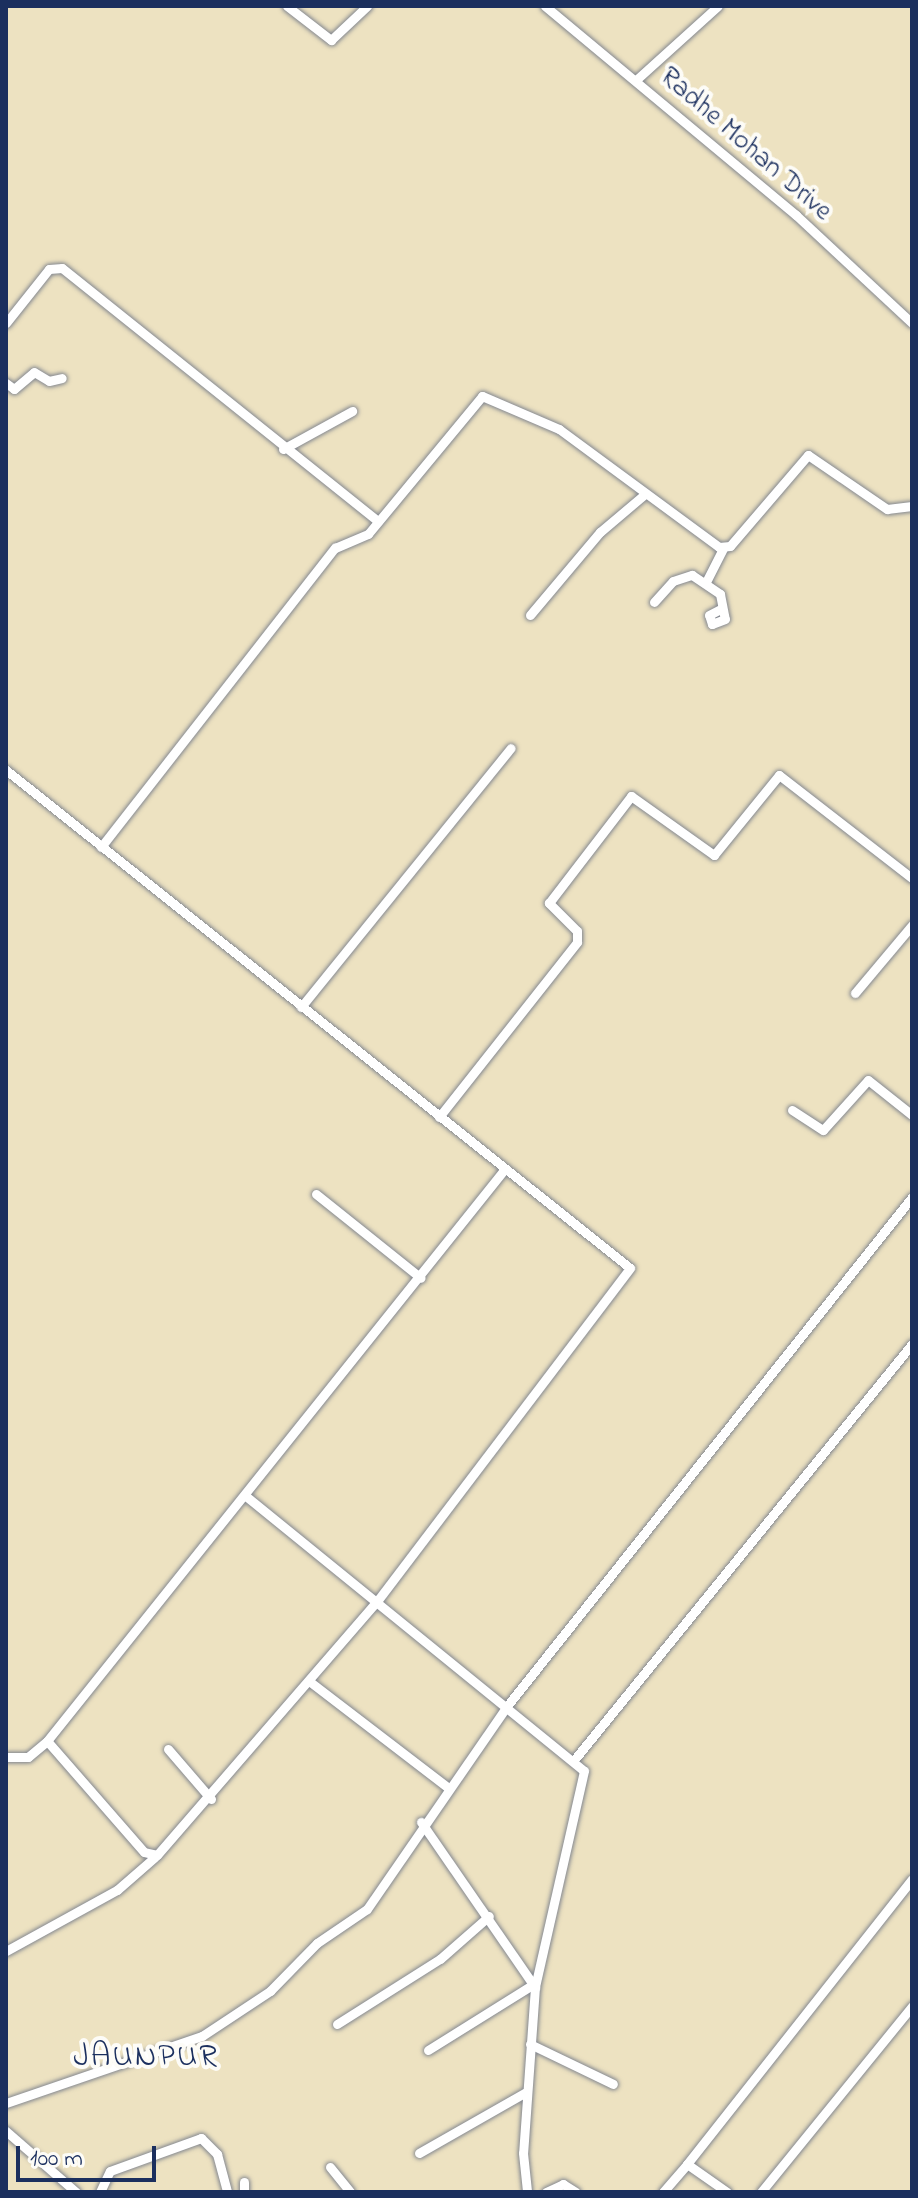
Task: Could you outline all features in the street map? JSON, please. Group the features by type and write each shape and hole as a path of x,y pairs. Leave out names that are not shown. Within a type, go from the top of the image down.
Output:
{"street":[{"path":"287,6 331,40 367,6"},
{"name":"Radhe Mohan Drive","path":"545,6 636,80 912,323"},
{"path":"636,80 718,6"},
{"path":"6,323 49,269 62,268 283,449 378,521"},
{"path":"6,383 14,389 34,372 49,381 62,378"},
{"path":"101,847 335,548 365,536 485,395 559,429 645,494 724,547"},
{"path":"283,449 352,411"},
{"path":"707,580 724,547 808,455 887,509 912,506"},
{"path":"530,615 600,532 645,494"},
{"path":"654,602 679,578 707,580"},
{"path":"707,580 721,609"},
{"path":"301,1007 511,748"},
{"path":"6,770 504,1170 572,1217 630,1272 377,1601 211,1799 155,1857 117,1890 6,1951"},
{"path":"439,1117 577,942 577,931 549,903 631,796 714,855 780,776 912,878"},
{"path":"855,993 912,925"},
{"path":"792,1110 823,1130 868,1080 912,1115"},
{"path":"6,1757 28,1757 47,1741 247,1497 504,1170"},
{"path":"316,1194 421,1278"},
{"path":"6,2103 99,2066 187,2042 270,1991 317,1943 367,1909 421,1822 507,1706 912,1197"},
{"path":"574,1760 912,1344"},
{"path":"247,1497 574,1760 584,1772 533,1986 526,2092 527,2192"},
{"path":"309,1681 447,1787"},
{"path":"47,1741 155,1857"},
{"path":"168,1749 211,1799"},
{"path":"421,1822 489,1916 533,1986"},
{"path":"663,2192 912,1879"},
{"path":"337,2024 440,1959 489,1916"},
{"path":"428,2050 533,1986"},
{"path":"761,2192 912,2006"},
{"path":"530,2044 613,2084"},
{"path":"419,2153 526,2092"},
{"path":"6,2131 76,2192"},
{"path":"100,2192 100,2180 110,2171 201,2138 217,2154 227,2192"},
{"path":"687,2164 727,2192"},
{"path":"330,2167 350,2192"},
{"path":"546,2192 563,2184 576,2192"}],"district":[{"name":"JAUNPUR","path":"146,2058"}]}
